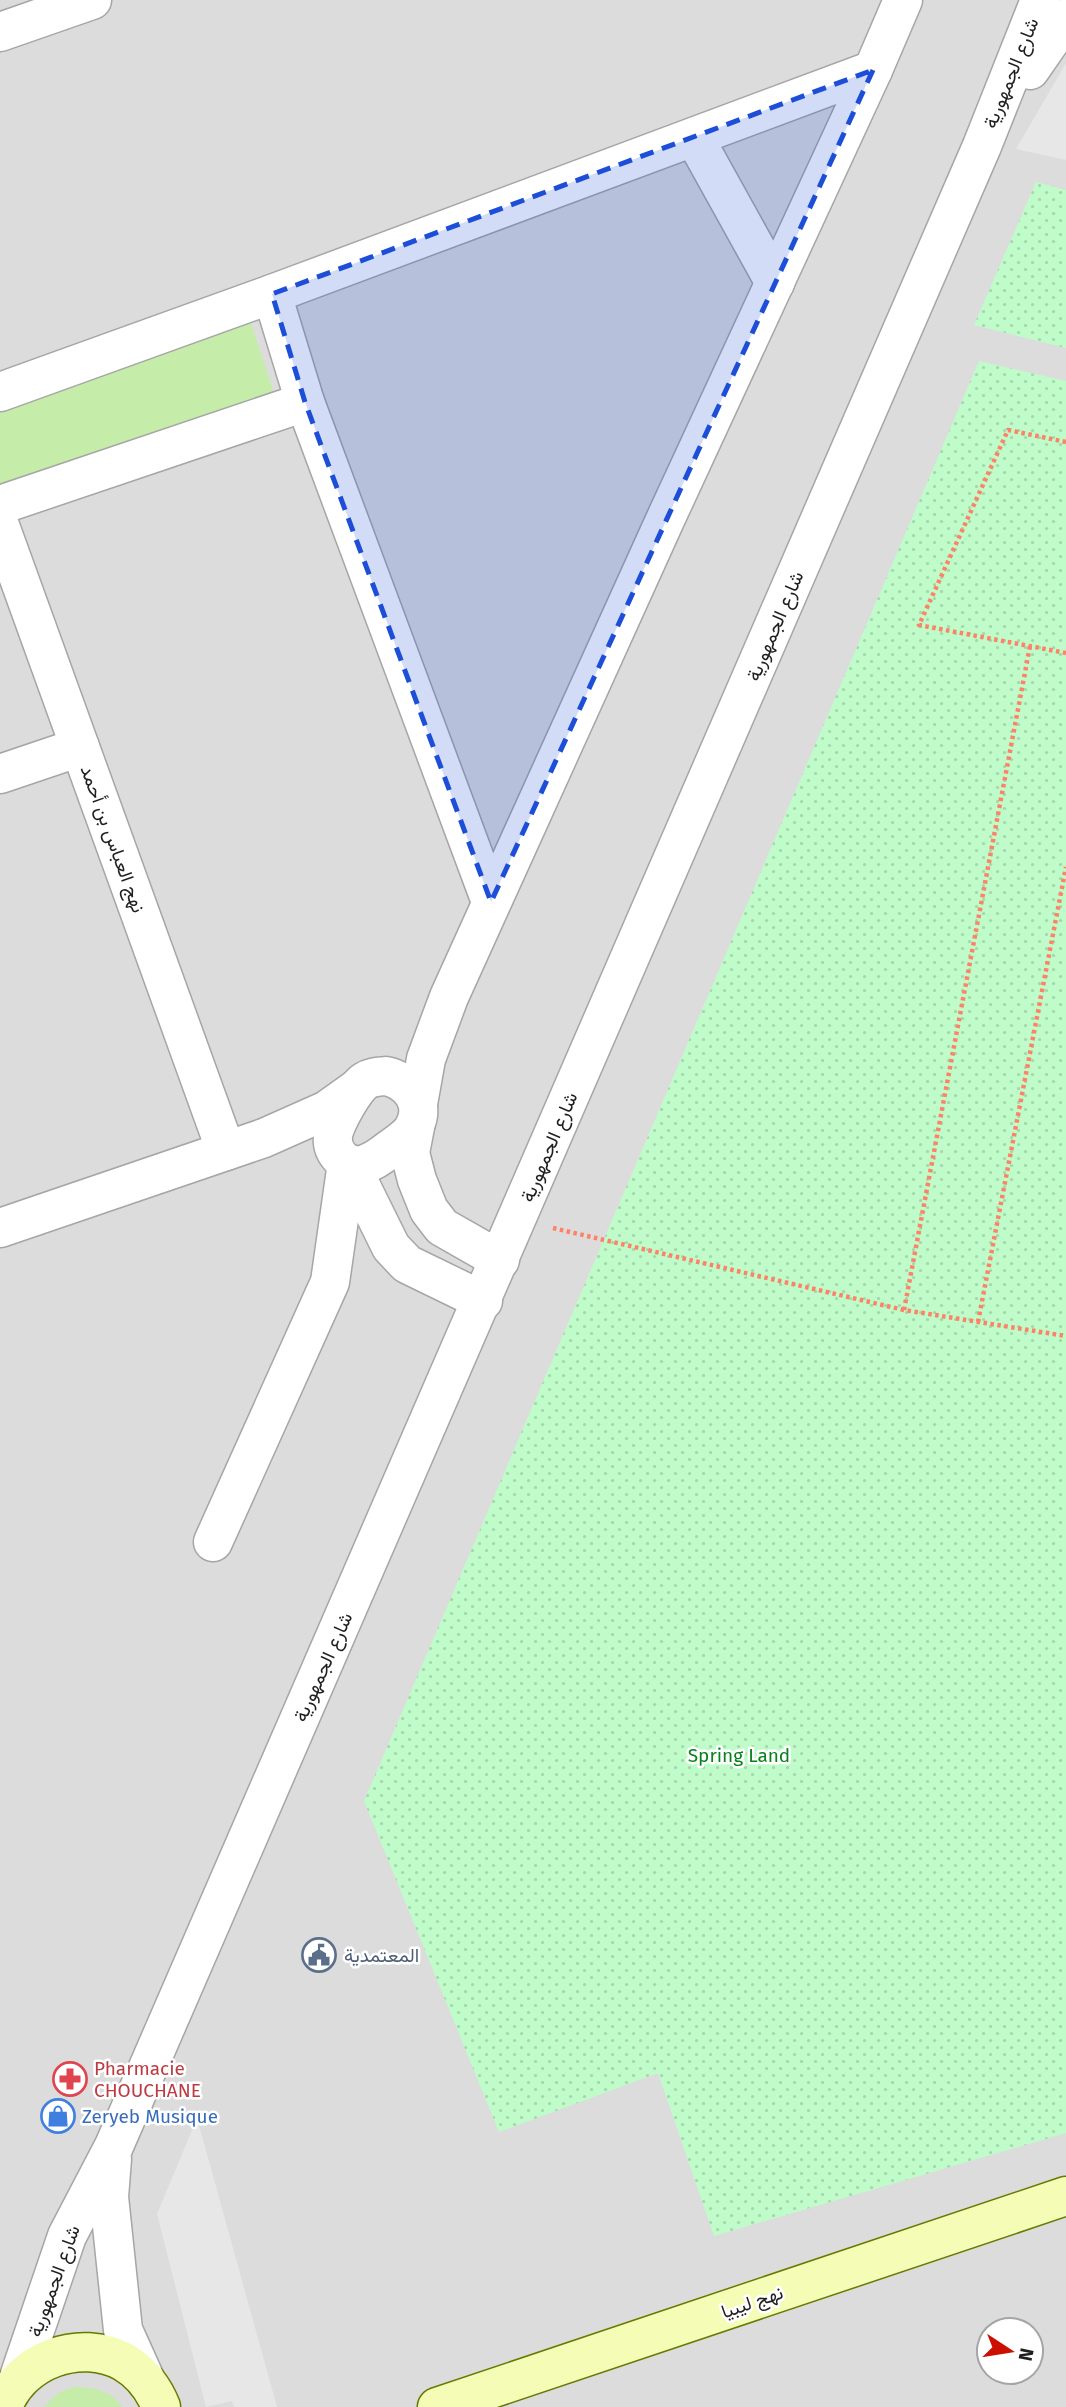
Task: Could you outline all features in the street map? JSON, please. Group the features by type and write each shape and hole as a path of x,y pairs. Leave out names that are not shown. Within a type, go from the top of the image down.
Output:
{"main road":[{"name":"نهج ليبيا","path":"437,2407 1066,2196"},
{"path":"7,2391 40,2362 68,2353 97,2353 123,2362 158,2400"}],"street":[{"path":"0,32 92,0"},
{"path":"500,1260 442,1227 429,1210 417,1180 410,1153 426,1059 449,997 491,902 903,0"},
{"name":"شارع الجمهورية","path":"7,2391 67,2236 114,2146 483,1301 982,146 1040,0"},
{"name":"شارع الجمهورية","path":"982,146 1066,18"},
{"path":"0,392 272,294 873,70"},
{"path":"694,137 775,283"},
{"path":"272,294 305,402 491,902"},
{"path":"0,505 305,402"},
{"name":"نهج العباس بن أحمد","path":"0,526 226,1151"},
{"path":"0,774 80,747"},
{"path":"0,1228 264,1138 327,1110 365,1084 402,1051 449,997"},
{"path":"264,1138 295,1138 317,1144 346,1162 359,1166 374,1160 408,1136 416,1116 414,1094 407,1084 386,1076 365,1084 334,1130 333,1147 346,1162 391,1247 407,1264 483,1301"},
{"path":"213,1542 330,1282 346,1162"},
{"name":"شارع الجمهورية","path":"114,2146 109,2197 123,2330 158,2400"}],"path":[{"path":"1066,442 1008,430 919,625 1066,653"},
{"path":"904,1310 1030,646"},
{"path":"978,1322 1066,867"},
{"path":"518,1220 904,1310 1066,1336"}],"highlighted area":[{"path":"873,70 491,902 305,402 272,294"}],"shaded area":[{"path":"0,0 1066,0 1066,2407 0,2407"},
{"path":"1066,63 1066,160 1016,149"},
{"path":"197,2118 277,2407 234,2407 232,2401 206,2407 157,2214"}],"green space":[{"path":"1036,182 1066,190 1066,348 974,325"},
{"path":"245,305 277,402 0,495 0,387"},
{"name":"Spring Land","path":"979,361 1066,381 1066,2133 714,2236 658,2073 499,2132 364,1801"},
{"path":"74,2387 101,2391 118,2401 122,2407 44,2407 58,2393"}],"place":[{"name":"المعتمدية","path":"319,1955"},
{"name":"Pharmacie CHOUCHANE","path":"70,2079"},
{"name":"Zeryeb Musique","path":"58,2116"}]}
